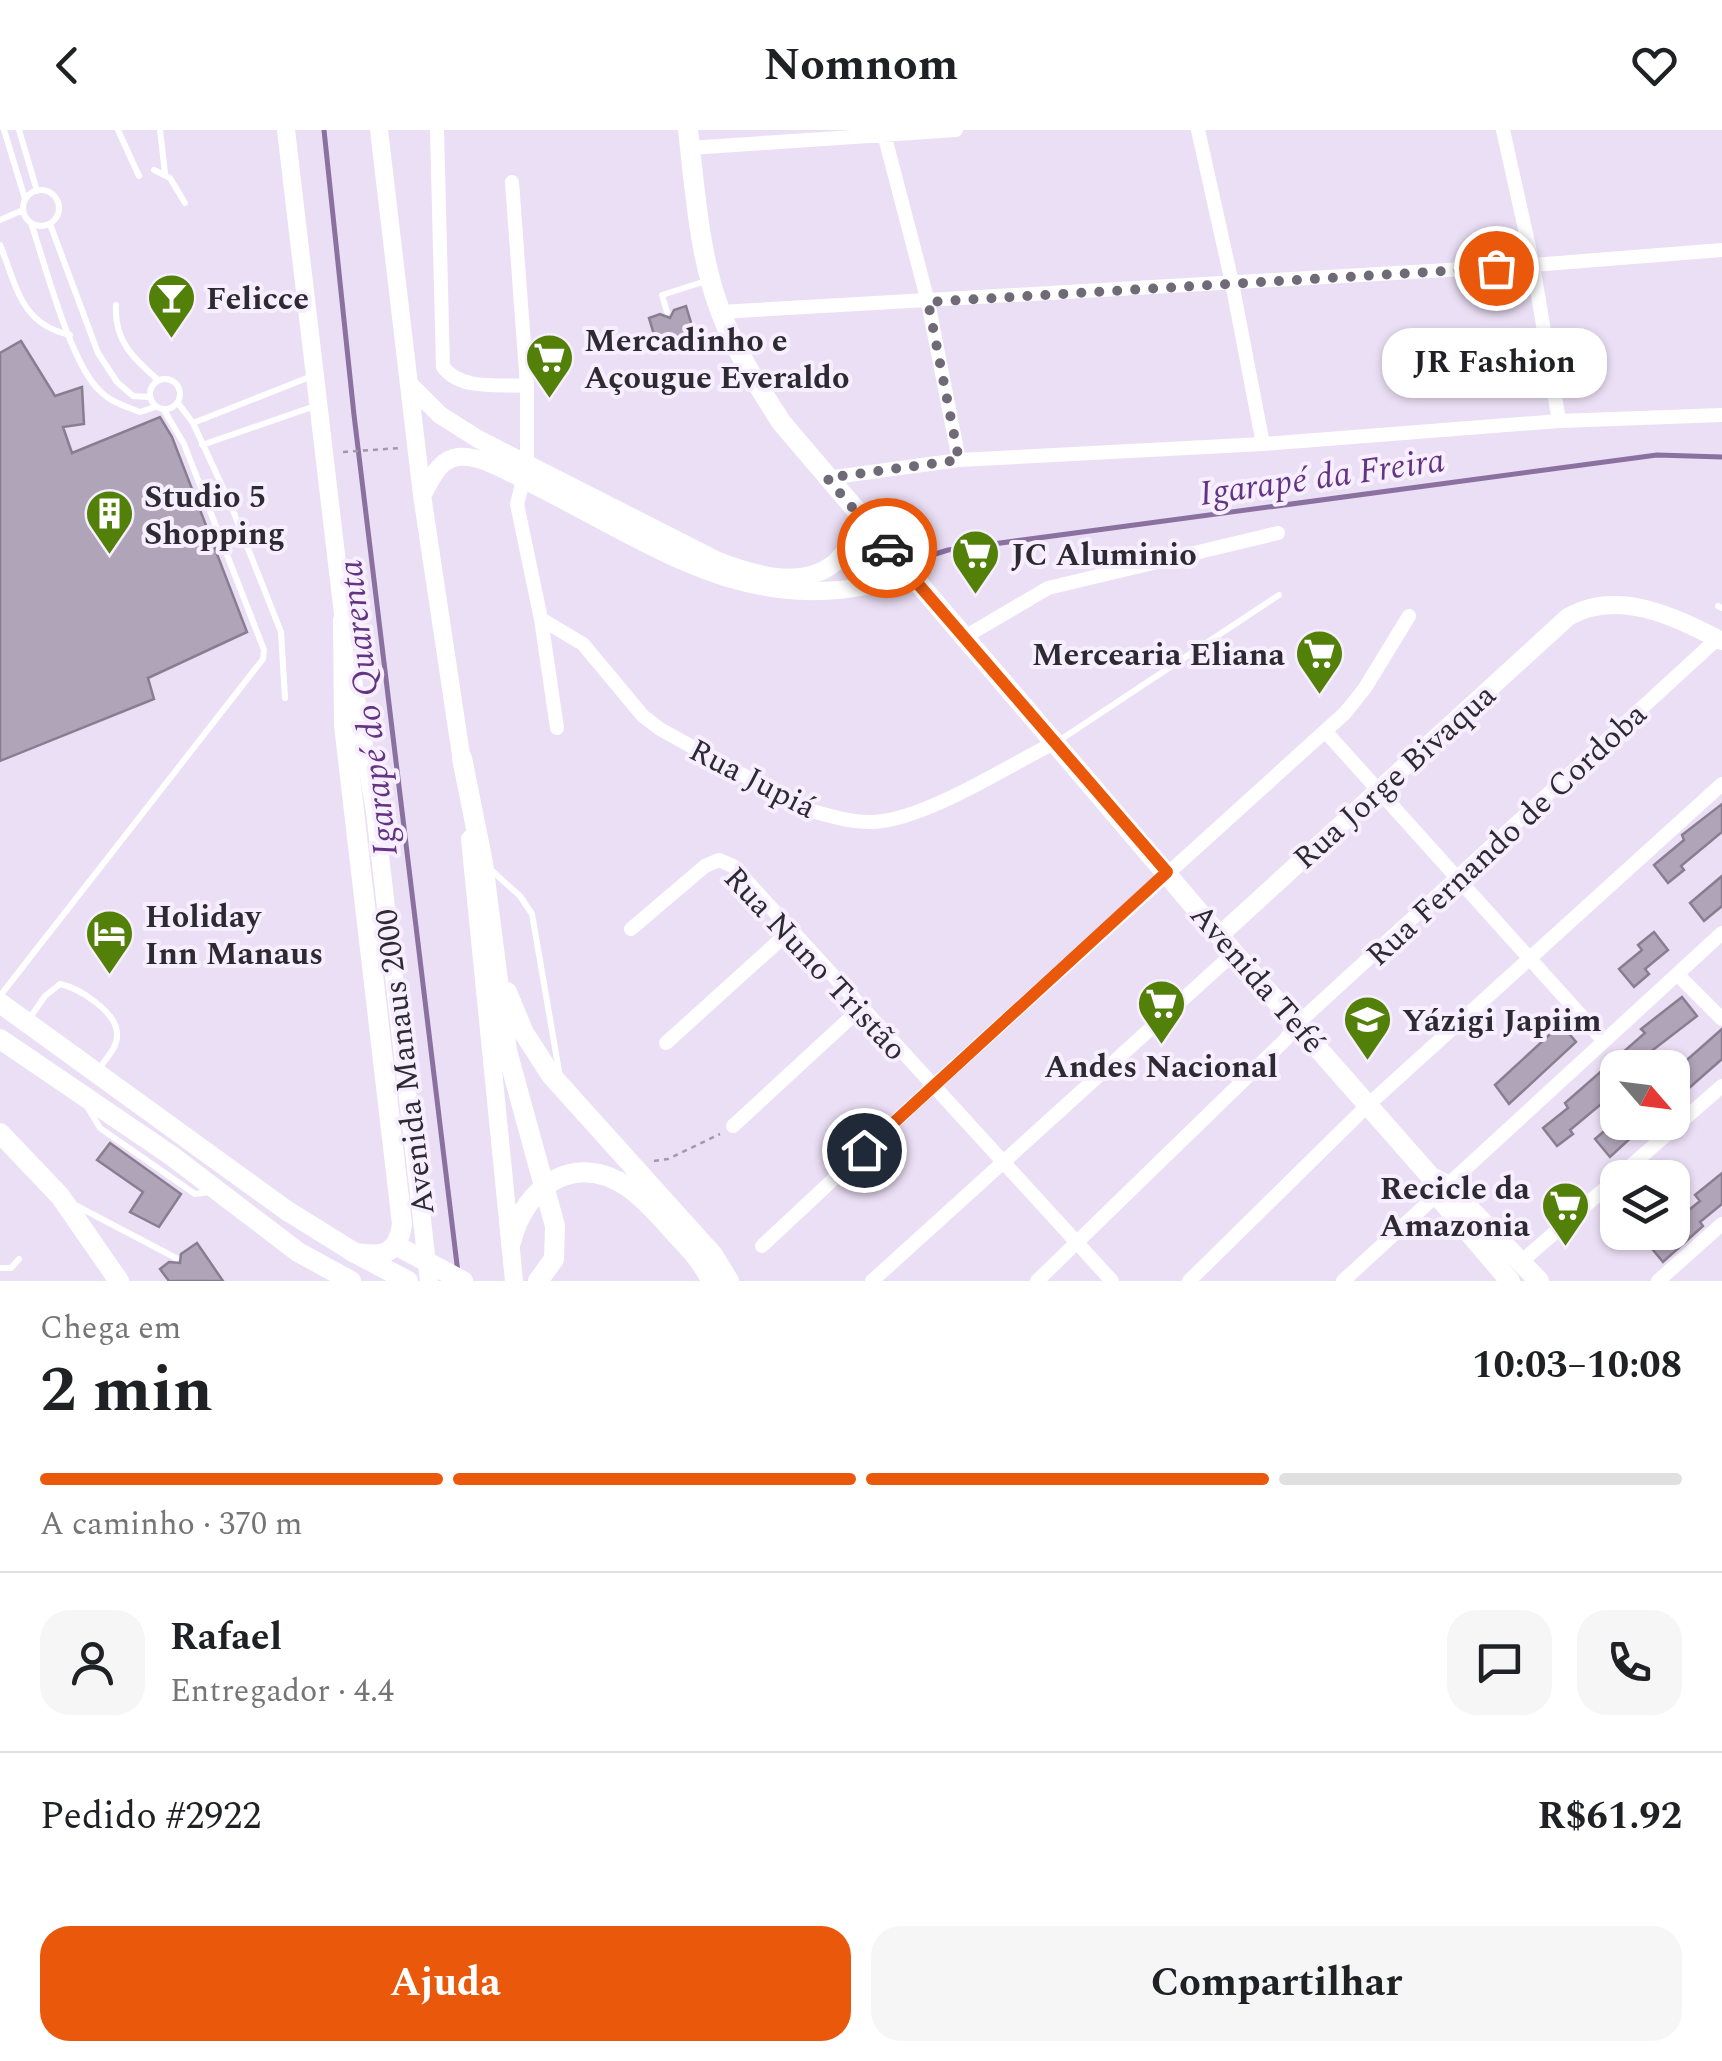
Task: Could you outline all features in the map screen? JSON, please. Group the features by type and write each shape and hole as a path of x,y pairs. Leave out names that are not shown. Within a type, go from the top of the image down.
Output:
{"main road":[{"name":"Avenida Tefé","path":"689,139 720,312 781,422 1438,1186 1510,1275 1539,1281"},
{"path":"343,620 344,725 402,1224 397,1246 379,1256 354,1253"},
{"path":"462,758 482,863 507,1051 554,1226 554,1258 538,1281"},
{"path":"495,962 524,1033 562,1088 713,1254 730,1281"},
{"path":"0,1000 26,1023 286,1210 408,1281"},
{"path":"0,1039 172,1156 298,1252 351,1281"},
{"path":"0,1133 60,1196 119,1281"},
{"path":"510,1242 525,1203 540,1188 561,1176 605,1176 627,1186 644,1200 694,1255 711,1281"},
{"path":"397,1246 431,1274 462,1281"},
{"path":"298,1252 316,1281"}],"street":[{"path":"378,130 422,495 462,758 514,1281"},
{"path":"437,130 443,367 463,382 527,386"},
{"path":"689,139 956,130"},
{"path":"1198,130 1262,444"},
{"path":"1502,130 1533,266 1559,421"},
{"name":"Avenida Manaus 2000","path":"286,132 343,620 375,812 431,1274"},
{"path":"883,132 928,302 959,460"},
{"path":"512,182 527,386 525,472 516,504 541,619 557,728"},
{"path":"720,312 1533,266 1722,250"},
{"path":"409,384 458,428 525,472 696,567 735,582 774,590 834,592 910,575"},
{"path":"827,478 959,460 1262,444 1559,421 1722,415"},
{"path":"422,495 443,464 459,456 525,472 718,561 770,576 814,574 832,565 864,520"},
{"path":"963,638 1048,588 1278,533"},
{"name":"Rua Jorge Bivaqua","path":"1220,935 1568,617 1586,606 1634,606 1676,618 1720,640"},
{"path":"762,1246 1325,730 1365,688 1409,616"},
{"name":"Rua Jupiá","path":"541,619 583,644 643,716 660,730 788,800 826,815 871,822 908,816 1054,743"},
{"name":"Rua Fernando de Cordoba","path":"1038,1281 1297,1024 1720,640"},
{"path":"1325,730 1602,1040"},
{"path":"1189,1281 1368,1105 1722,784"},
{"name":"Rua Nuno Tristão","path":"631,929 705,866 719,860 734,866 1112,1281"},
{"path":"666,1043 792,930"},
{"path":"1344,1281 1438,1186 1722,933"},
{"path":"872,1281 1234,953"},
{"path":"1677,974 1722,1020"},
{"path":"733,1126 862,1008"},
{"path":"1510,1275 1722,1086"},
{"path":"1658,1281 1722,1224"}],"lane":[{"path":"4,130 26,200"},
{"path":"19,130 37,191"},
{"path":"118,130 139,176"},
{"path":"160,130 165,173 186,203"},
{"path":"154,170 165,173"},
{"path":"0,1000 263,659 264,650 184,444 164,410 155,407 140,412 103,394 86,373 23,210 26,200 44,190 55,197 58,214 50,224 31,223"},
{"path":"0,220 23,210"},
{"path":"50,224 108,370 133,396 150,397"},
{"path":"0,245 29,314 45,327 70,335"},
{"path":"667,312 662,295 712,279"},
{"path":"116,305 117,333 122,344 158,380"},
{"path":"678,342 680,350 730,332"},
{"path":"193,424 314,376"},
{"path":"155,407 150,390 158,380 168,378 177,384 181,395 178,403 164,410"},
{"path":"178,403 193,424 282,632 286,698"},
{"path":"202,445 318,405"},
{"path":"1054,743 1278,595"},
{"path":"482,863 520,896 532,914 562,1088"},
{"path":"26,1023 45,996 60,984 76,988 111,1017 118,1031 115,1046 96,1074"},
{"path":"60,1196 176,1258"},
{"path":"0,1268 10,1268 19,1258"}],"path":[{"path":"324,454 416,446"},
{"path":"633,1166 668,1158 733,1126"}],"building":[{"path":"686,306 695,336 684,340 675,336 671,344 658,348 649,318 660,314 670,318 674,310"},
{"name":"Studio 5 Shopping","path":"21,341 55,396 82,387 84,424 63,427 72,453 160,417 172,437 247,632 148,678 154,699 0,761 0,353"},
{"path":"1722,804 1722,832 1681,866 1684,870 1668,883 1654,865 1684,840 1682,835"},
{"path":"1722,876 1722,906 1704,921 1690,903"},
{"path":"1654,932 1668,950 1645,969 1649,974 1634,987 1619,969 1642,950 1638,945"},
{"path":"1682,997 1697,1016 1653,1050 1626,1050 1645,1033 1641,1029"},
{"path":"1561,1024 1576,1042 1509,1104 1495,1085"},
{"path":"1722,1029 1722,1059 1690,1087 1690,1057"},
{"path":"1600,1072 1600,1105 1557,1146 1543,1128 1568,1108 1565,1103"},
{"path":"1600,1135 1600,1140 1628,1140 1610,1157 1595,1139"},
{"path":"110,1143 181,1194 159,1227 130,1212 143,1192 97,1160"},
{"path":"1722,1173 1722,1204 1700,1222 1703,1226 1690,1238 1690,1209 1700,1201 1695,1195"},
{"path":"197,1243 223,1281 169,1281 160,1269 169,1262 180,1263 181,1254"},
{"path":"1653,1250 1676,1250 1663,1262"}],"waterway":[{"name":"Igarapé do Quarenta","path":"324,130 354,415 458,1273"},
{"name":"Igarapé da Freira","path":"929,556 948,550 1657,455 1722,457"}],"way so far":[{"path":"887,548 827,478 959,460 928,302 1496,268"}],"place":[{"name":"JR Fashion","path":"1496,268"},
{"name":"Felicce","path":"171,340"},
{"name":"Mercadinho e Açougue Everaldo","path":"549,400"},
{"name":"Studio 5 Shopping","path":"109,556"},
{"name":"JC Aluminio","path":"976,596"},
{"name":"Mercearia Eliana","path":"1320,696"},
{"name":"Holiday Inn Manaus","path":"110,976"},
{"name":"Andes Nacional","path":"1161,1046"},
{"name":"Yázigi Japiim","path":"1367,1062"},
{"name":"Recicle da Amazonia","path":"1565,1248"}],"route":[{"path":"864,1150 1167,872 887,548"}]}
